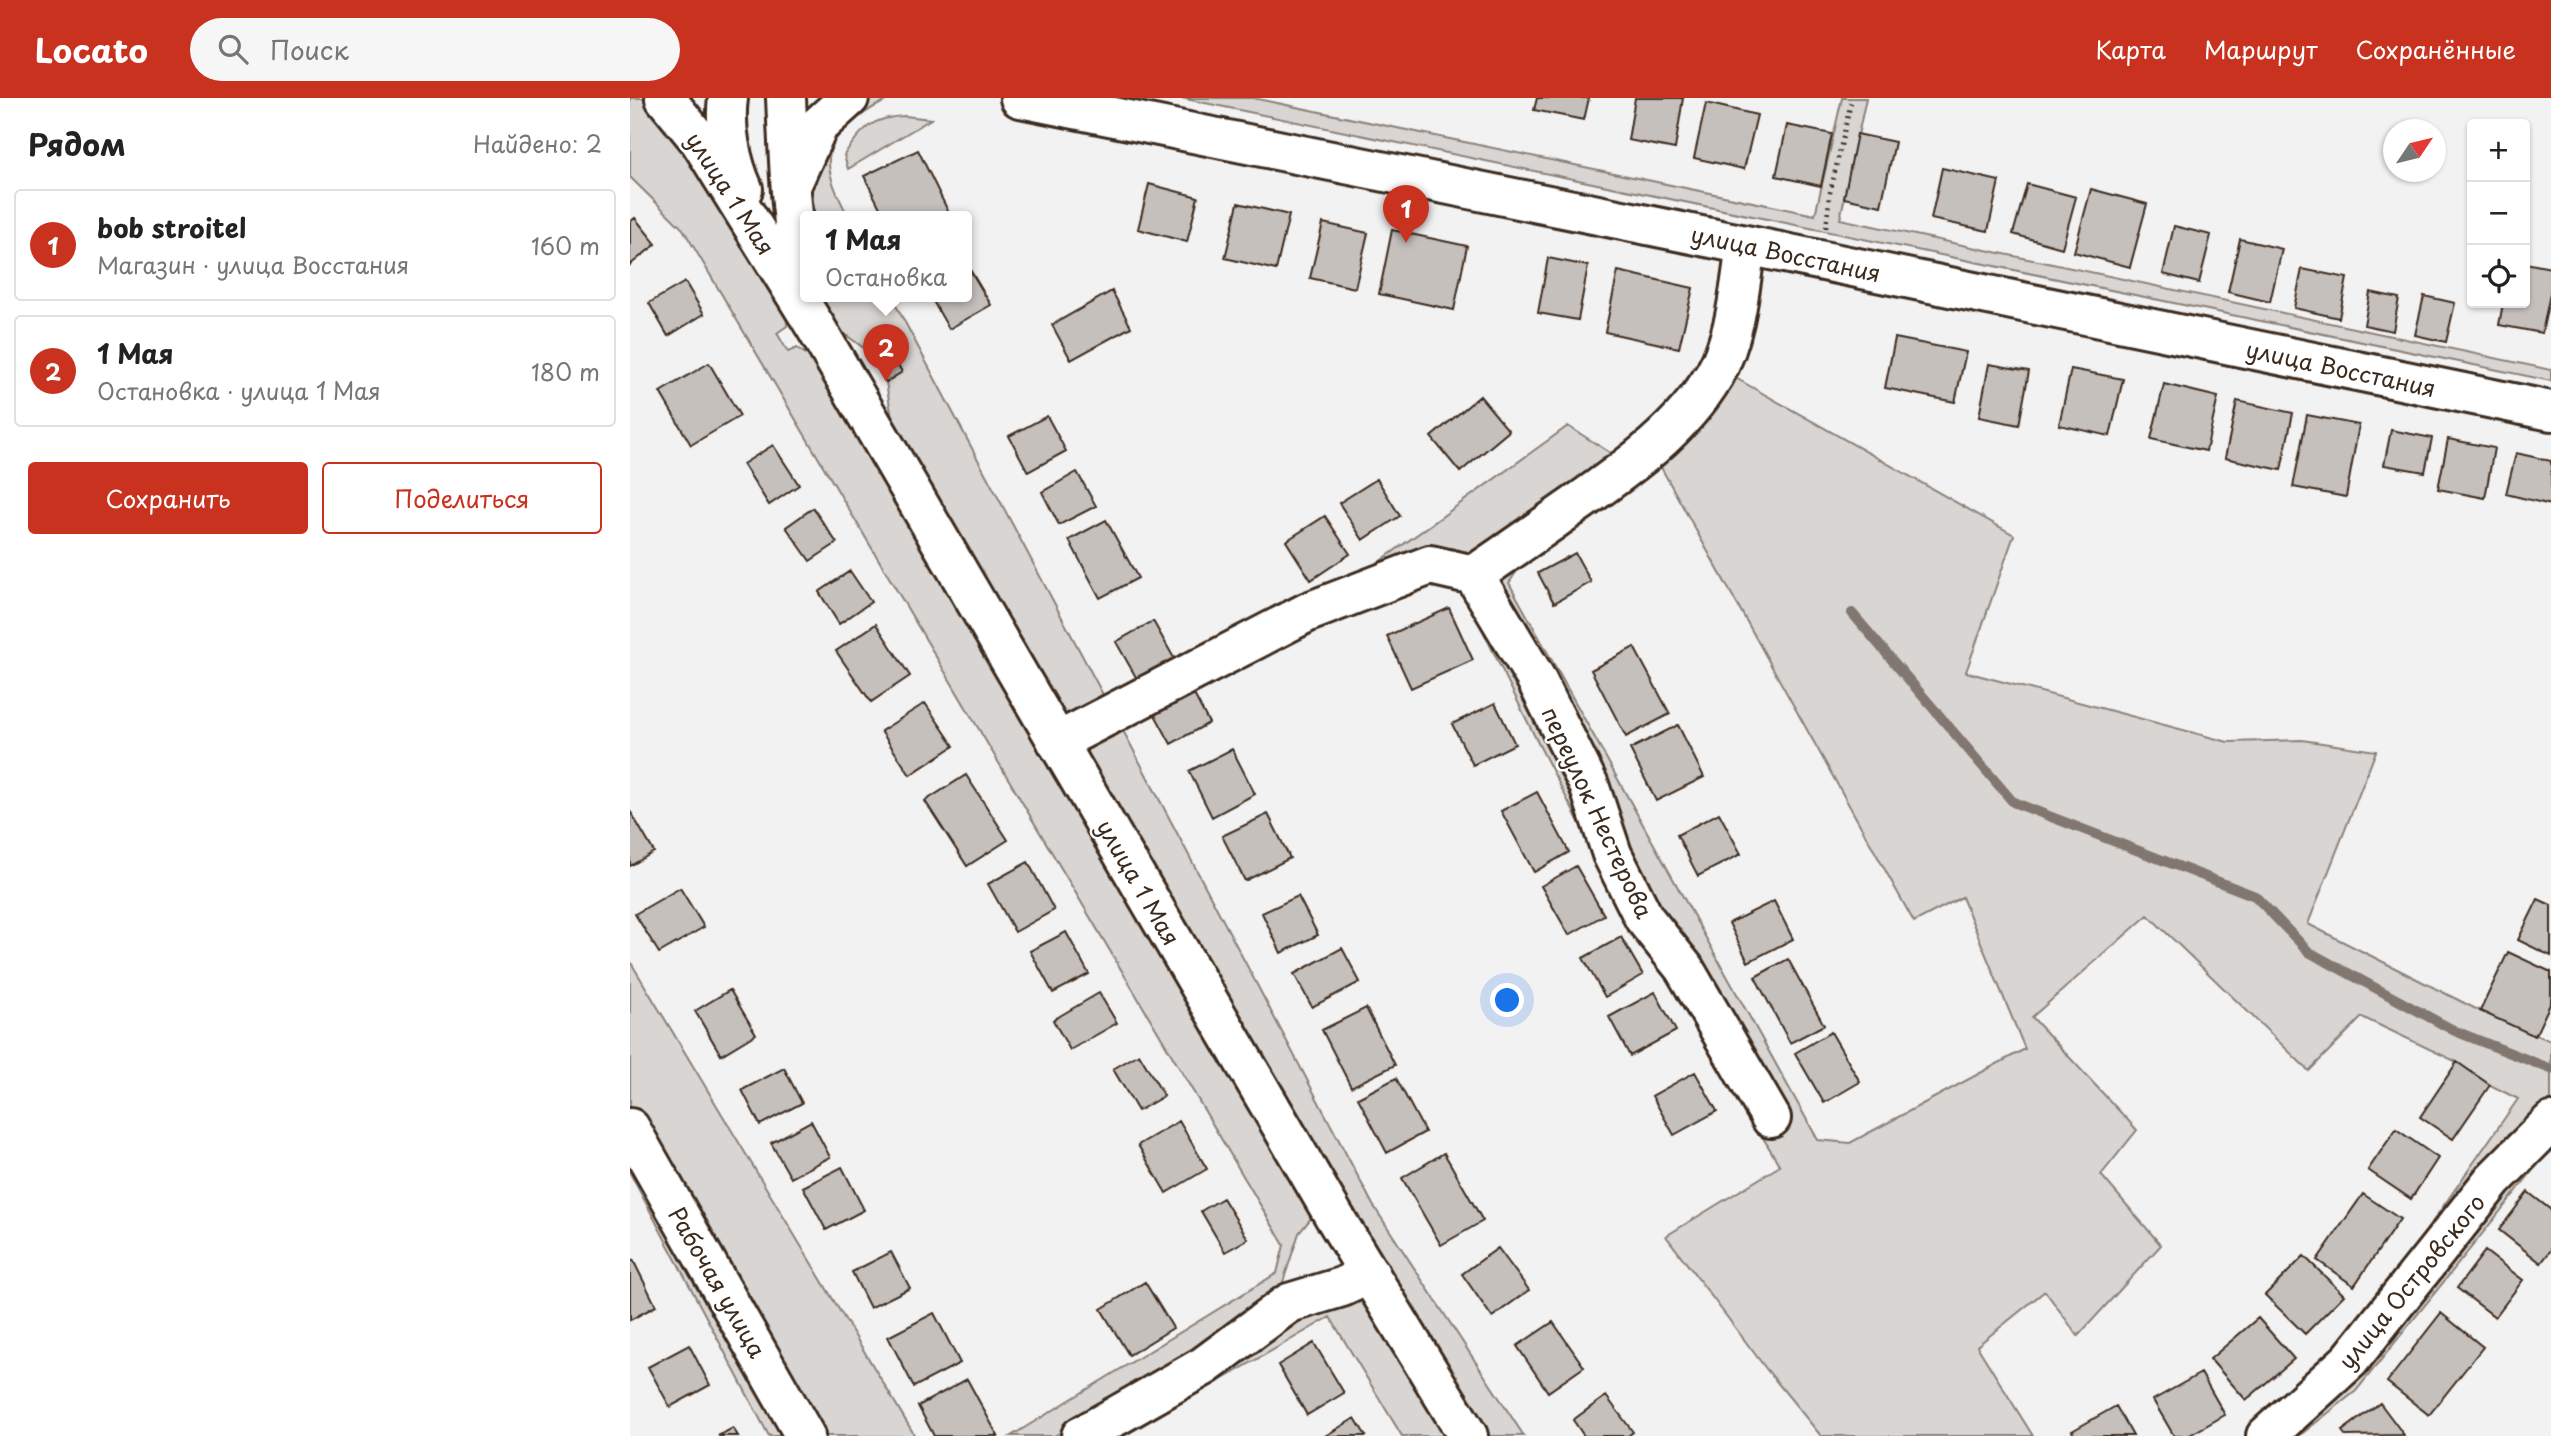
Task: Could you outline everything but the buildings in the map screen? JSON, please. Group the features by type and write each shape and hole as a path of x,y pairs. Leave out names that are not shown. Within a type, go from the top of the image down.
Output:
{"street":[{"name":"улица 1 Мая","path":"665,98 700,141 800,295"},
{"path":"728,98 726,115 736,174 766,246"},
{"name":"улица 1 Мая","path":"786,98 791,186 800,266"},
{"path":"791,186 818,126 849,98"},
{"name":"улица Восстания","path":"1020,98 1746,244 2551,411"},
{"path":"1057,742 1308,612 1430,565 1474,575 1608,481 1678,424 1716,373 1736,318 1746,244"},
{"name":"улица 1 Мая","path":"811,311 1057,742 1468,1436"},
{"name":"переулок Нестерова","path":"1474,575 1547,701 1589,785 1612,854 1644,918 1684,968 1771,1118"},
{"name":"улица Островского","path":"2266,1436 2350,1360 2493,1180 2551,1122"},
{"name":"Рабочая улица","path":"630,1128 805,1436"},
{"path":"1081,1436 1204,1366 1289,1303 1342,1287 1370,1274"}],"path":[{"path":"1824,240 1830,193 1852,98"}],"shaded area":[{"path":"630,98 648,98 651,101 786,308 787,326 777,333 788,352 797,348 816,361 1317,1211 1299,1233 1279,1294 1197,1355 1054,1436 1011,1436 1277,1273 1284,1245 683,229 630,177"},
{"path":"870,98 892,98 874,107 847,127 839,135 830,152 831,177 846,211 807,211 806,198 819,144 861,102"},
{"path":"1181,98 1253,98 1815,215 1842,98 1866,98 1840,219 2551,370 2551,381"},
{"path":"905,116 931,119 848,169 844,155 863,131 876,122"},
{"path":"822,302 894,302 1109,706 1065,726 894,431 886,382 902,372 884,342 868,351 831,324"},
{"path":"1732,376 2014,535 1966,672 2228,742 2302,740 2376,751 2308,924 2480,1011 2551,1041 2551,1101 2481,1172 2389,1284 2518,1099 2490,1085 2457,1062 2362,1017 2309,1071 2148,915 2032,1017 2137,1130 2101,1175 2161,1245 2078,1336 2045,1291 1977,1346 2033,1436 1821,1436 1767,1370 1666,1236 1780,1166 1619,899 1463,590 1651,916 1498,599 1499,576","holes":["1658,462 1914,922 1962,897 2025,1049 1850,1143 1818,1140 1509,583 1520,566"]},
{"path":"1568,426 1620,459 1473,564 1121,692 1315,588 1376,564"},
{"path":"1117,719 1373,1205 1524,1436 1484,1436 1076,743"},
{"path":"630,961 915,1436 815,1436 630,1108"},
{"path":"630,1145 796,1436 769,1436 630,1173"},
{"path":"2551,1148 2356,1391 2299,1436 2294,1436 2357,1381 2503,1188"},
{"path":"1364,1295 1449,1436 1402,1436 1330,1317 1124,1436 1107,1436 1297,1314"}],"waterway":[{"path":"1852,613 2013,802 2255,896 2309,952 2455,1031 2551,1069"}],"place":[{"name":"bob stroitel","path":"1406,243"},
{"name":"1 Мая","path":"886,382"}]}
